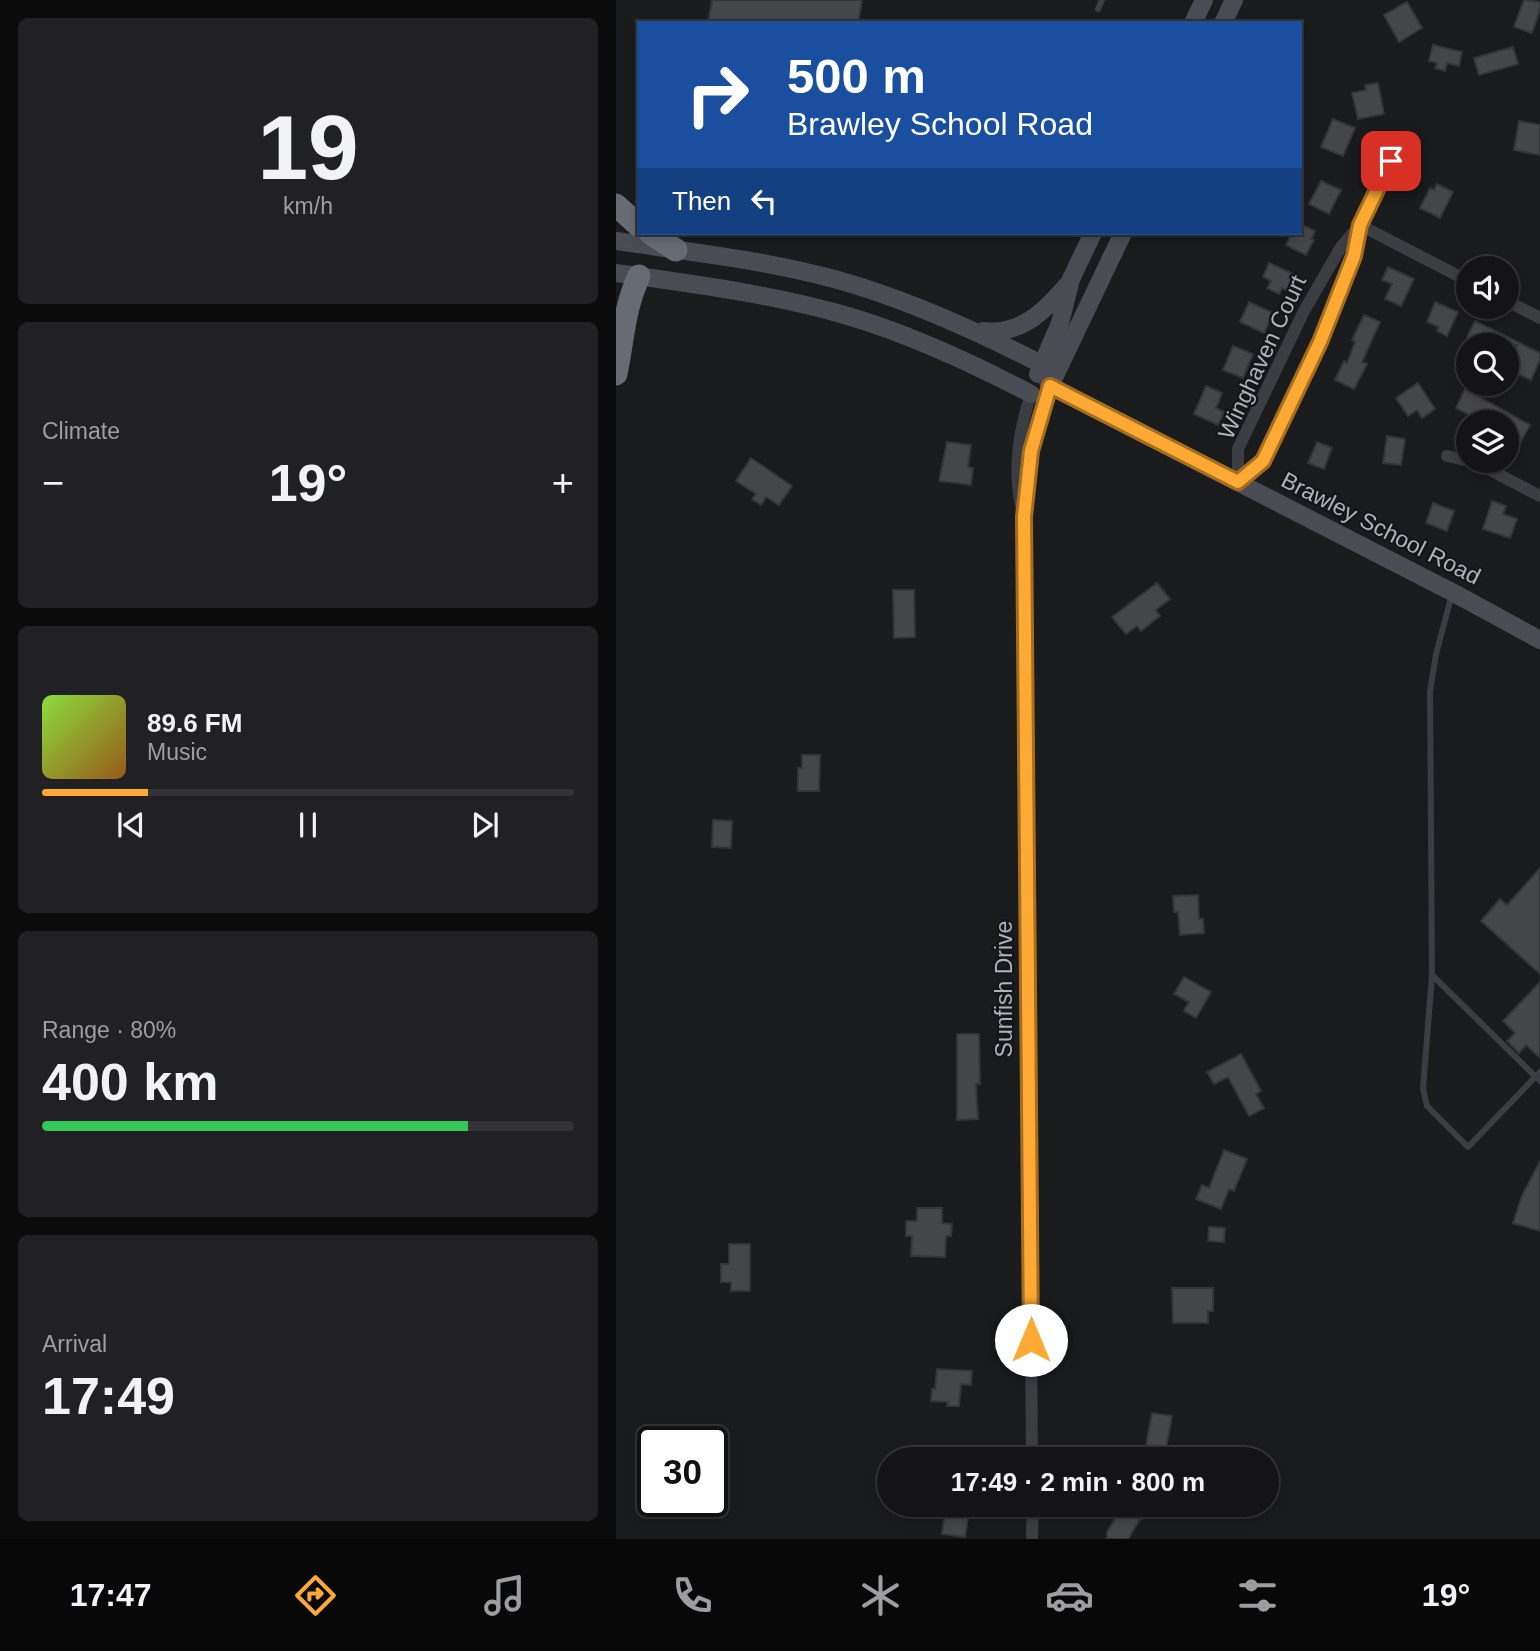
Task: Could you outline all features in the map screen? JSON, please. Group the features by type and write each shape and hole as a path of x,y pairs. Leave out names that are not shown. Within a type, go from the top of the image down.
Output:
{"highway":[{"path":"616,205 637,224"},
{"path":"653,235 676,250"},
{"path":"616,374 627,274"}],"main road":[{"path":"1194,21 1204,0"},
{"path":"1224,21 1234,0"},
{"path":"974,330 1002,331 1021,326 1051,304 1071,279 1092,235"},
{"path":"627,274 761,295 851,317 939,349 1031,394 1050,386 1122,235"},
{"path":"616,241 767,264 838,280 906,302 974,330 1041,364 1050,386"},
{"name":"Sunfish Drive","path":"1031,394 1060,323 1071,279"},
{"name":"Brawley School Road","path":"1050,386 1452,592 1540,640"}],"street":[{"name":"Winghaven Court","path":"1238,482 1263,461 1320,342 1354,256 1360,225 1391,161"},
{"name":"Winghaven Court","path":"1238,482 1238,449 1304,311 1341,247 1360,225"},
{"path":"1360,225 1456,275"},
{"path":"1519,307 1540,318"},
{"name":"Sunfish Drive","path":"1032,1447 1024,517 1031,451 1050,386"},
{"name":"Sunfish Drive","path":"1024,517 1017,492 1018,456 1021,425 1031,394"},
{"path":"1447,456 1475,462 1540,496"},
{"path":"1032,1539 1033,1517"}],"lane":[{"path":"1098,9 1102,0"},
{"path":"1432,975 1538,1077 1468,1147 1427,1106 1423,1088 1432,975 1430,692 1436,654 1452,592"}],"building":[{"path":"712,0 862,0 858,21 708,21"},
{"path":"1524,0 1540,2 1532,33 1514,27"},
{"path":"1407,2 1422,28 1399,42 1384,15"},
{"path":"1433,45 1462,52 1459,66 1447,63 1445,71 1435,68 1437,63 1429,61"},
{"path":"1513,47 1518,64 1479,75 1474,58"},
{"path":"1378,83 1384,114 1358,119 1352,93 1366,90 1365,85"},
{"path":"1333,119 1355,128 1343,156 1321,147"},
{"path":"1519,121 1540,125 1540,155 1514,150"},
{"path":"1321,181 1341,190 1329,214 1309,204"},
{"path":"1437,184 1453,192 1440,218 1420,208 1430,188 1434,190"},
{"path":"1302,225 1315,231 1311,239 1314,240 1306,255 1286,245 1291,235 1302,235"},
{"path":"1269,263 1298,276 1291,292 1282,288 1279,294 1267,288 1271,281 1263,277"},
{"path":"1388,267 1414,279 1401,306 1385,299 1392,284 1382,280"},
{"path":"1249,302 1273,313 1264,333 1240,322"},
{"path":"1435,302 1456,311 1447,336 1437,331 1439,327 1427,322"},
{"path":"1364,315 1380,322 1362,362 1367,364 1354,389 1335,380 1344,361 1347,363 1355,342 1352,340"},
{"path":"1475,321 1499,333 1469,333"},
{"path":"1519,343 1540,353 1540,360 1531,380 1519,374"},
{"path":"1233,346 1253,354 1243,378 1223,370"},
{"path":"1418,383 1435,409 1422,418 1417,410 1408,416 1396,398"},
{"path":"1206,386 1222,393 1216,408 1224,412 1218,425 1194,414"},
{"path":"1462,396 1478,396 1503,410 1460,410 1456,408"},
{"path":"1519,419 1530,425 1519,445"},
{"path":"1387,436 1405,439 1401,465 1383,463"},
{"path":"947,442 971,445 968,467 973,468 971,485 939,481"},
{"path":"1317,442 1332,448 1324,469 1308,463"},
{"path":"751,458 792,486 779,505 766,497 761,505 752,499 756,494 736,481"},
{"path":"1492,501 1506,506 1503,514 1517,519 1510,538 1483,529"},
{"path":"1433,503 1454,511 1447,531 1426,523"},
{"path":"1157,583 1170,599 1156,610 1160,616 1141,631 1137,626 1126,634 1112,617"},
{"path":"893,590 914,590 915,637 894,638"},
{"path":"802,755 820,755 819,791 798,791 798,768 802,768"},
{"path":"713,820 732,821 731,848 712,847"},
{"path":"1540,868 1540,974 1481,921 1500,899 1507,905"},
{"path":"1198,895 1199,919 1203,919 1204,933 1180,935 1173,896"},
{"path":"1184,977 1211,992 1196,1018 1184,1011 1189,1002 1174,994"},
{"path":"1540,982 1540,1058 1526,1045 1519,1053 1507,1041 1515,1033 1503,1021"},
{"path":"957,1034 979,1034 980,1084 976,1084 978,1119 957,1120"},
{"path":"1241,1054 1261,1091 1256,1094 1264,1108 1249,1116 1228,1077 1214,1084 1207,1072"},
{"path":"1224,1150 1247,1159 1234,1191 1229,1189 1221,1209 1196,1199 1202,1185 1209,1188"},
{"path":"1540,1161 1540,1231 1513,1223 1522,1196"},
{"path":"917,1208 942,1208 942,1223 952,1224 951,1236 946,1236 945,1257 911,1256 912,1236 906,1236 906,1221 917,1221"},
{"path":"1209,1227 1225,1228 1224,1242 1208,1241"},
{"path":"729,1244 750,1244 750,1291 731,1291 731,1282 721,1282 721,1264 729,1264"},
{"path":"1172,1288 1213,1288 1213,1311 1208,1311 1208,1323 1173,1323"},
{"path":"937,1369 972,1371 971,1385 961,1384 959,1406 947,1406 948,1402 931,1401"},
{"path":"1152,1413 1172,1416 1166,1447 1146,1447"},
{"path":"944,1517 968,1517 965,1537 942,1534"},
{"path":"1116,1517 1142,1517 1128,1539 1107,1539 1107,1532"}],"route":[{"path":"1031,1340 1024,517 1031,451 1050,386 1238,482 1263,461 1320,342 1354,256 1360,225 1391,161"}]}
